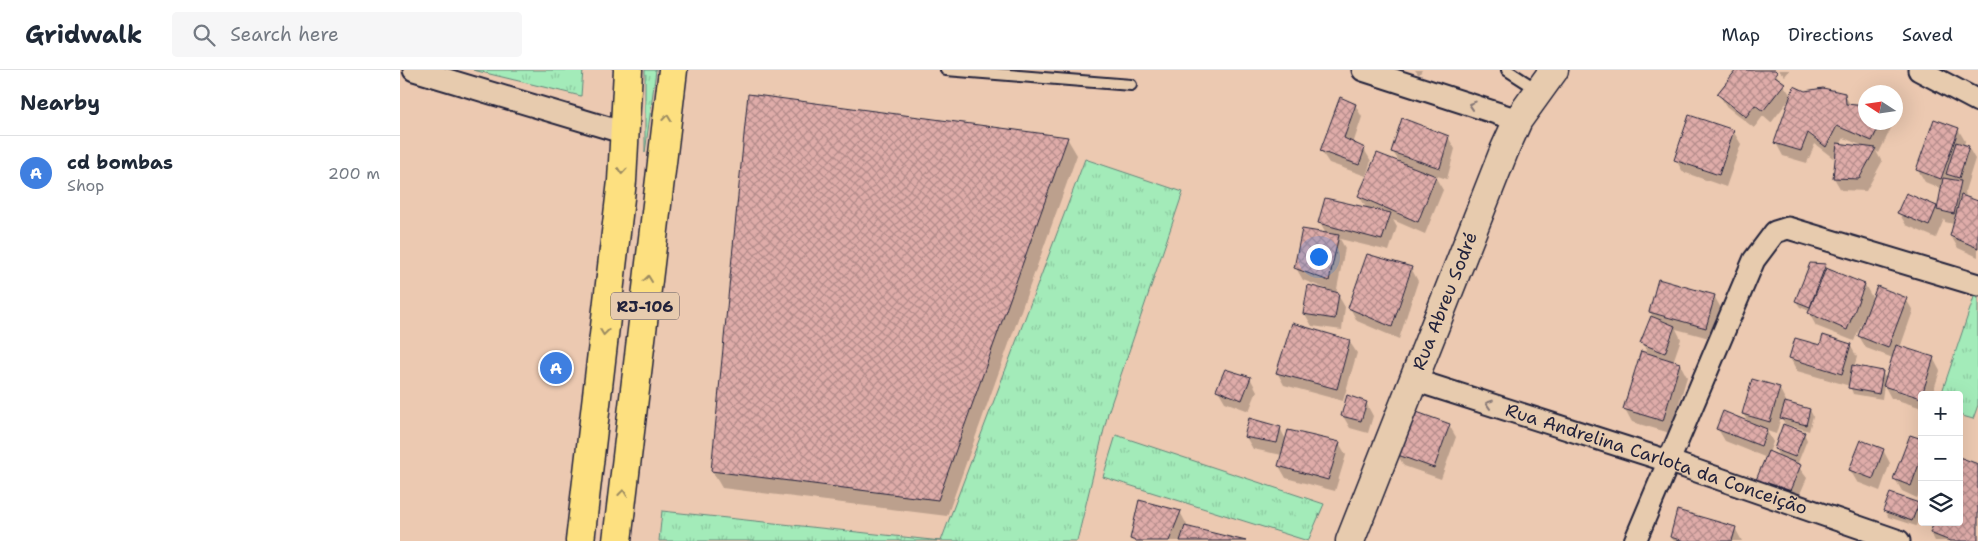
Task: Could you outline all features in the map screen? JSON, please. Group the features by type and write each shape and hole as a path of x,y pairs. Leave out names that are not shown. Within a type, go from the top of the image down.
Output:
{"highway":[{"name":"RJ-106","path":"580,541 626,133 628,70"},
{"name":"RJ-106","path":"617,541 673,70"}],"main road":[{"name":"Rua Abreu Sodré","path":"1350,541 1504,151 1518,120 1546,80"}],"street":[{"path":"414,70 626,133"},
{"path":"1363,70 1518,120"},
{"path":"1919,70 1978,101"},
{"path":"1635,541 1754,260 1775,232 1788,228 1978,285"},
{"name":"Rua Andrelina Carlota da Conceição","path":"1414,380 1668,461 1899,541"}],"lane":[{"path":"946,70 1131,85"},
{"path":"1507,70 1546,80"}],"green space":[{"path":"473,70 583,70 581,96"},
{"path":"645,70 656,70 645,153"},
{"path":"1085,159 1183,192 1108,413 1077,541 941,541"},
{"path":"1975,294 1978,295 1978,405 1973,419 1963,416 1963,391 1942,391"},
{"path":"1116,435 1324,504 1308,541 1103,477"},
{"path":"662,511 941,541 659,541"}],"building":[{"path":"1736,70 1775,70 1777,72 1775,76 1785,83 1763,111 1755,105 1746,117 1717,94"},
{"path":"1794,86 1805,91 1823,88 1845,93 1846,104 1858,105 1858,130 1877,130 1872,141 1837,126 1826,147 1808,133 1801,151 1774,143"},
{"path":"748,94 1068,137 938,500 711,471"},
{"path":"1340,97 1356,104 1344,138 1365,148 1359,165 1320,151"},
{"path":"1689,115 1734,130 1719,175 1674,160"},
{"path":"1402,118 1449,136 1440,168 1391,152"},
{"path":"1934,119 1959,128 1941,179 1916,170"},
{"path":"1956,142 1969,146 1959,178 1946,174"},
{"path":"1837,143 1876,148 1859,179 1833,178"},
{"path":"1377,153 1436,176 1418,222 1358,196"},
{"path":"1943,178 1961,181 1954,214 1937,210"},
{"path":"1906,193 1937,206 1929,226 1897,213"},
{"path":"1961,195 1978,201 1978,248 1950,236"},
{"path":"1325,198 1391,213 1382,240 1318,223"},
{"path":"1302,229 1339,235 1329,281 1294,268"},
{"path":"1367,254 1412,267 1392,327 1348,308"},
{"path":"1810,263 1826,264 1810,307 1795,301"},
{"path":"1826,268 1865,284 1847,330 1808,313"},
{"path":"1658,279 1715,295 1706,328 1649,312"},
{"path":"1308,285 1339,293 1335,319 1303,314"},
{"path":"1877,286 1907,298 1888,348 1858,336"},
{"path":"1651,316 1675,326 1665,353 1640,343"},
{"path":"1292,323 1350,340 1337,389 1276,373"},
{"path":"1823,335 1851,344 1842,374 1789,358 1795,338 1820,345"},
{"path":"1896,345 1934,357 1923,391 1918,391 1918,397 1883,386"},
{"path":"1641,351 1680,363 1663,421 1623,409"},
{"path":"1852,365 1883,371 1879,394 1848,388"},
{"path":"1225,369 1251,377 1242,400 1216,390"},
{"path":"1752,379 1780,387 1770,422 1742,414"},
{"path":"1347,395 1367,402 1361,421 1341,416"},
{"path":"1785,402 1810,409 1806,425 1780,418"},
{"path":"1411,410 1450,424 1434,468 1395,454"},
{"path":"1723,411 1767,429 1761,446 1716,429"},
{"path":"1249,418 1281,427 1277,443 1244,437"},
{"path":"1783,424 1805,432 1795,457 1774,449"},
{"path":"1288,430 1340,442 1328,480 1278,466"},
{"path":"1910,435 1918,438 1918,467 1911,486 1893,479"},
{"path":"1861,440 1884,449 1873,479 1849,470"},
{"path":"1768,451 1801,465 1789,493 1756,480"},
{"path":"1963,458 1978,464 1978,541 1950,541 1930,533 1933,526 1963,526"},
{"path":"1890,493 1918,503 1912,521 1883,511"},
{"path":"1139,500 1181,511 1169,541 1136,541 1130,539"},
{"path":"1677,510 1736,527 1732,541 1684,541 1670,537"},
{"path":"1185,526 1246,541 1180,541"}],"place":[{"name":"cd bombas","path":"556,368"}]}
